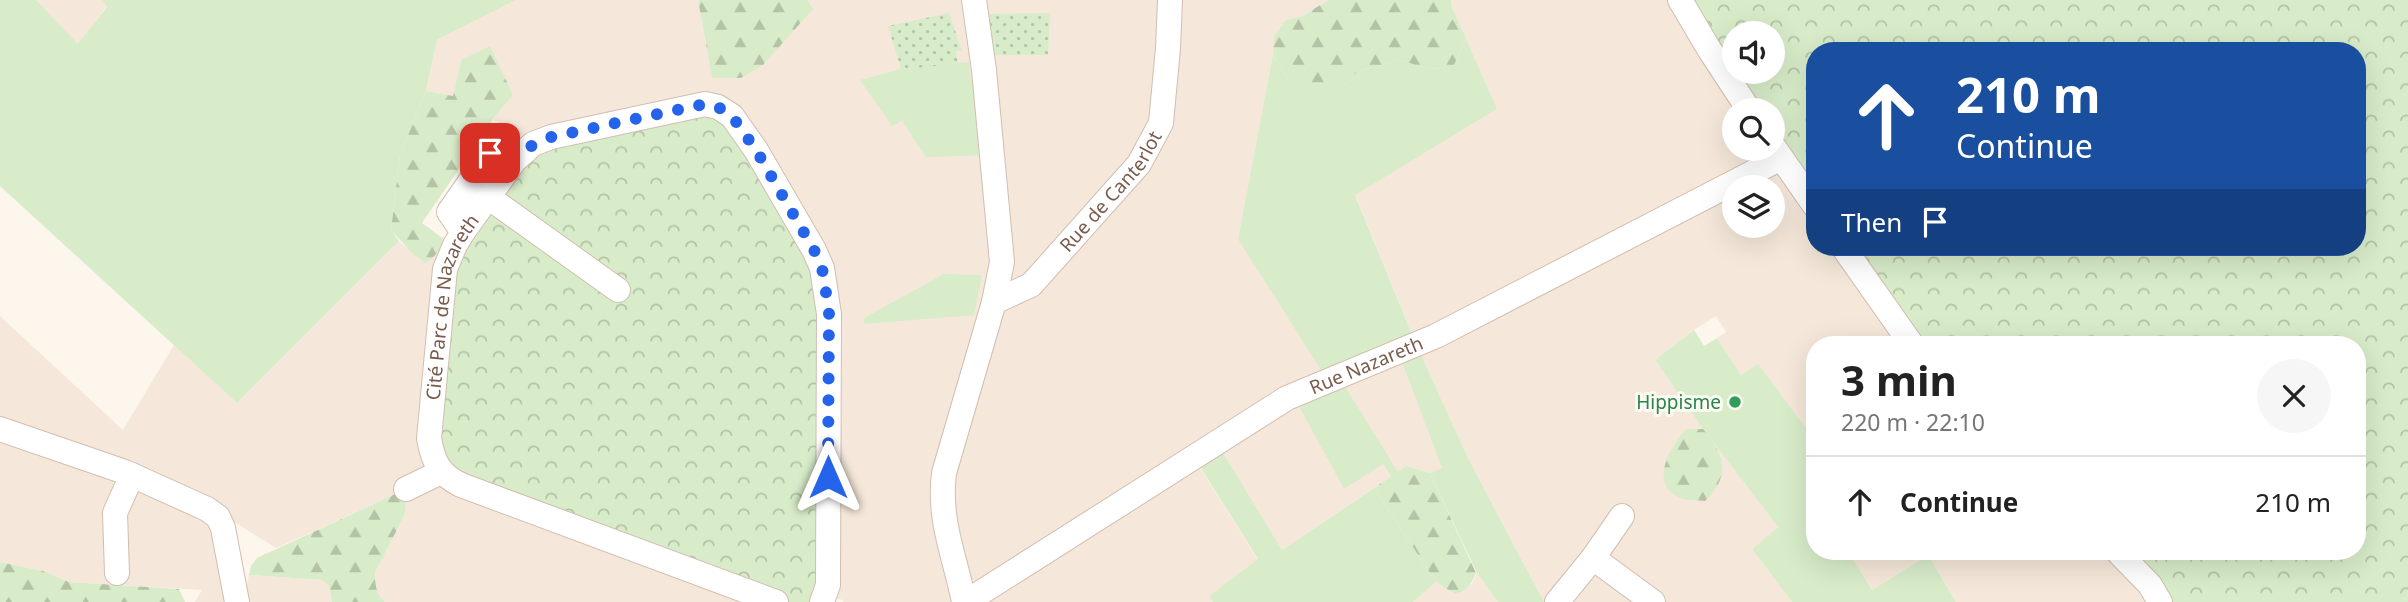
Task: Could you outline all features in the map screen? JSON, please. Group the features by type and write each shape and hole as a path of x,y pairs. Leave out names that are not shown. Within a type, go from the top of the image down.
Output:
{"street":[{"path":"965,602 942,511 944,473 994,302 1002,262 984,70 974,0"},
{"name":"Rue de Canterlot","path":"994,302 1031,285 1139,164 1161,122 1170,0"},
{"path":"1680,0 1741,98"},
{"name":"Cité Parc de Nazareth","path":"441,472 432,457 429,438 442,283 450,257 463,232 515,160 533,144 551,137 705,104 718,107 732,116 756,150 814,250 827,290 828,585 822,602"},
{"path":"463,232 449,212 490,153 507,155 525,150"},
{"name":"Rue Nazareth","path":"965,602 1287,398 1436,336 1760,161"},
{"path":"1783,161 1806,193"},
{"path":"488,197 618,290"},
{"path":"1849,256 1906,336"},
{"path":"0,429 132,475 207,509 218,517 223,528 237,602"},
{"path":"406,489 441,472 461,485 776,602"},
{"path":"117,573 115,513 132,475"},
{"path":"1557,602 1593,558 1622,516"},
{"path":"1593,558 1653,602"},
{"path":"2126,560 2143,577 2160,602"}],"shaded area":[{"path":"36,0 102,0 107,6 78,45"},
{"path":"516,0 698,0 712,78 812,10 807,0 1328,0 1303,16 1286,20 1274,36 1273,54 1238,239 1398,352 1443,469 1430,473 1406,466 1282,550 1235,474 1194,458 1258,560 1209,596 1213,602 843,602 827,597 776,602 385,602 378,594 375,573 405,514 405,490 276,548 223,515 232,602 195,602 202,590 69,582 43,571 0,562 0,316 123,430 174,345 237,403 399,241 426,264 459,227 519,137 493,119 513,95 461,60 453,96 426,91 437,40"},
{"path":"1451,0 1680,0 1722,67 1722,84 1733,84 1741,98 1722,98 1722,161 1782,161 1806,194 1806,256 1849,256 1906,336 1806,336 1806,428 1758,365 1741,375 1717,338 1726,332 1716,316 1655,360 1703,429 1778,527 1752,549 1792,602 1544,602 1469,460 1416,344 1355,194 1497,109 1450,5"},
{"path":"1854,560 1920,560 1872,590"},
{"path":"1931,560 2125,560 2160,602 1956,602"},
{"path":"1477,573 1498,602 1413,602 1436,582 1453,594 1472,584"},
{"path":"249,575 322,580 329,586 332,602 239,602"}],"green space":[{"path":"0,0 36,0 78,44 107,7 102,0 516,0 437,40 426,91 400,155 391,230 399,241 237,403 0,186"},
{"path":"698,0 807,0 813,9 763,65 741,78 712,78"},
{"path":"1328,0 1451,0 1466,39 1453,67 1427,69 1401,60 1358,71 1345,85 1316,101 1288,80 1273,54 1274,36 1286,20 1303,16"},
{"path":"1693,0 2408,0 2408,602 2173,602 2138,560 2366,560 2366,336 1920,336 1862,256 2366,256 2366,42 1806,42 1806,174 1785,143 1785,98 1754,98 1745,84 1785,84 1785,21 1722,21 1722,48"},
{"path":"949,13 962,51 956,51 958,64 901,69 888,26"},
{"path":"1050,13 1048,55 991,55 987,14"},
{"path":"1466,39 1497,109 1355,195 1416,344 1469,460 1544,602 1498,602 1477,573 1430,473 1442,468 1398,352 1339,377 1398,472 1392,477 1383,464 1344,489 1293,395 1328,381 1238,239 1273,54 1288,80 1345,85 1358,71 1401,60 1427,69 1453,67"},
{"path":"490,46 513,95 493,119 422,223 448,242 426,264 391,230 400,155 426,91 453,96 461,60"},
{"path":"969,62 971,80 985,79 992,155 926,157 902,121 892,126 860,80 901,69"},
{"path":"717,105 823,268 827,602 776,602 462,488 432,450 443,289 523,151"},
{"path":"944,274 982,275 974,315 864,324 864,318"},
{"name":"Hippisme","path":"1694,330 1704,346 1717,338 1741,375 1758,364 1806,428 1806,560 1854,560 1872,590 1920,560 1931,560 1956,602 1792,602 1752,549 1778,527 1703,429 1655,360"},
{"path":"1686,429 1703,429 1720,456 1722,473 1719,482 1705,501 1683,499 1666,486 1664,477 1668,456"},
{"path":"1217,443 1282,550 1374,488 1436,582 1413,602 1213,602 1209,596 1258,559 1194,457"},
{"path":"1406,466 1430,473 1476,573 1462,591 1454,594 1436,582 1374,488"},
{"path":"406,489 405,514 375,573 377,589 385,602 332,602 329,586 322,580 249,575 257,558"},
{"path":"0,562 43,571 69,582 179,589 185,602 0,602"}],"place":[{"name":"Hippisme","path":"1735,402"}],"route":[{"path":"490,153 507,155 525,150 551,137 705,104 718,107 732,116 756,150 822,268 829,311 828,477"}]}
